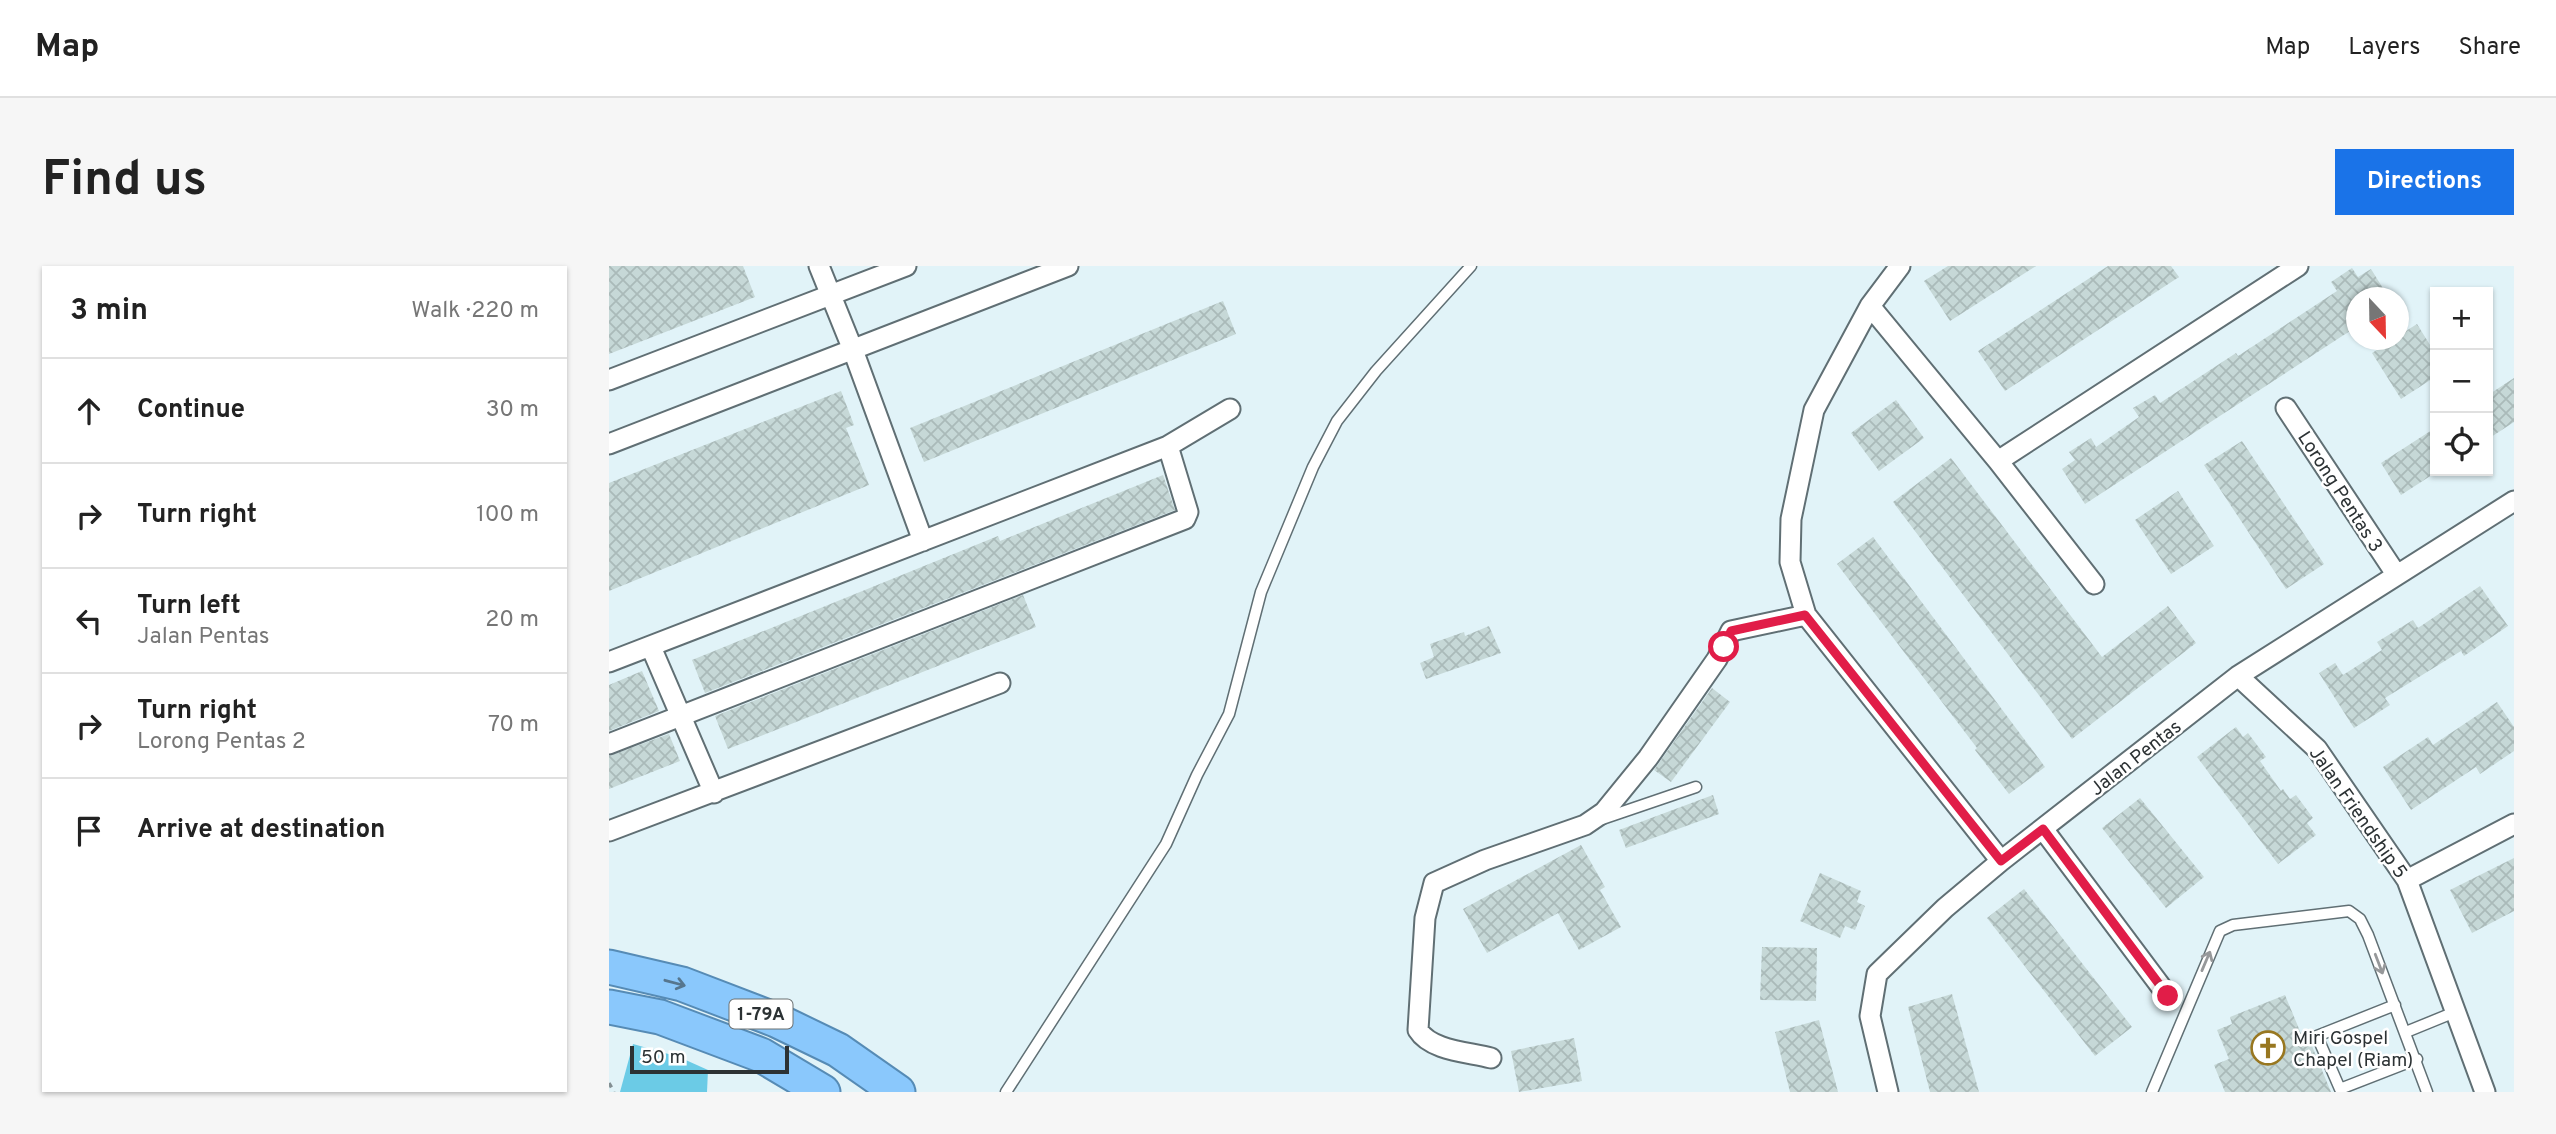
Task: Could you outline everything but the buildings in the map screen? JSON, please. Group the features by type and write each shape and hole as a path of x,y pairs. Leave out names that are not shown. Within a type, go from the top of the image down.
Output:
{"highway":[{"name":"1-79A","path":"609,967 683,984 776,1020 838,1050 898,1092"},
{"path":"609,1007 660,1017 761,1055 823,1092"}],"street":[{"path":"819,266 923,541"},
{"path":"609,380 906,266"},
{"path":"609,444 1068,266"},
{"path":"1900,266 1870,306 1814,410 1791,519 1790,562 1805,615 2001,861"},
{"path":"1998,461 2298,266"},
{"path":"1870,306 1998,461 2094,584"},
{"name":"Lorong Pentas 3","path":"2286,408 2396,574"},
{"path":"609,662 1168,446 1230,410"},
{"path":"609,744 1185,519 1188,512 1168,446"},
{"name":"Jalan Pentas","path":"1888,1092 1870,1016 1877,974 1945,908 2238,676 2514,501"},
{"path":"1491,1058 1432,1044 1423,1038 1418,1030 1425,918 1434,883 1485,860 1585,825 1604,812 1648,758 1717,659 1731,631 1805,615"},
{"path":"651,647 714,793"},
{"name":"Jalan Friendship 5","path":"2238,676 2317,749 2407,880 2485,1092"},
{"path":"609,831 1000,683"},
{"path":"2407,880 2514,824"},
{"path":"2043,829 2168,996"}],"lane":[{"path":"1006,1092 1166,844 1197,775 1229,714 1261,592 1313,467 1337,421 1375,371 1471,266"},
{"path":"1585,825 1696,787"},
{"path":"2152,1092 2220,931 2233,925 2349,911 2360,919 2368,935 2417,1059 2427,1092"},
{"path":"2395,1005 2318,1036 2340,1089 2417,1059"},
{"path":"2406,1032 2455,1013"}],"path":[{"path":"609,1083 612,1084 614,1092"}],"shaded area":[{"path":"633,1044 679,1057 708,1070 707,1092 620,1092"}],"place":[{"name":"Miri Gospel Chapel (Riam)","path":"2268,1048"}],"route":[{"path":"1724,647 1731,631 1805,615 2001,861 2043,829 2168,996"}]}
